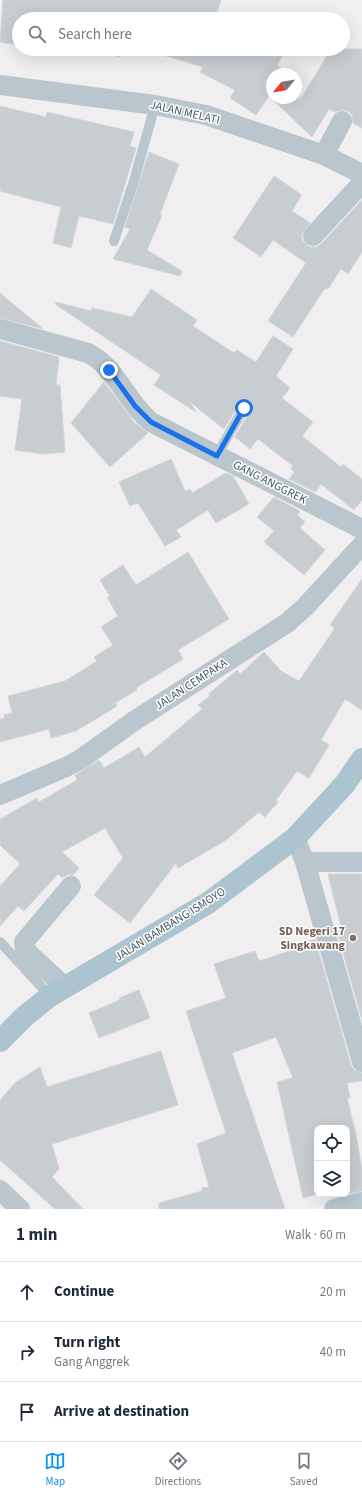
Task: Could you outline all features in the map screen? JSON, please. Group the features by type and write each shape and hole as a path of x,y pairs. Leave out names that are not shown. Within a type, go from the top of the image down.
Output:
{"main road":[{"name":"JALAN BAMBANG ISMOYO","path":"0,1041 25,1016 57,991 208,903 295,838 345,784 362,759"}],"street":[{"name":"JALAN MELATI","path":"0,85 155,105 206,115 324,155 362,174"},
{"path":"324,155 342,121"},
{"path":"313,236 362,183"},
{"name":"GANG ANGGREK","path":"0,329 88,352 98,358 144,416 165,430 362,529"},
{"name":"JALAN CEMPAKA","path":"0,795 66,767 81,759 134,721 287,623 305,608 362,546"},
{"path":"295,838 305,862 362,1062"},
{"path":"305,862 362,862"},
{"path":"57,991 21,954 24,942 71,886"},
{"path":"0,1190 20,1209"},
{"path":"334,1209 362,1202"}],"lane":[{"path":"114,241 134,181 155,105"},
{"path":"217,456 244,408"},
{"path":"0,942 21,954"}],"building":[{"path":"3,0 221,0 217,12 12,12 12,44 0,42"},
{"path":"350,49 362,49 362,128 353,123 352,115 348,111 341,110 335,112 329,109 312,137 277,104 302,104 302,97 327,56 350,56"},
{"path":"167,56 282,56 277,65 280,68 266,68 266,100 256,115 230,98 235,90 200,72 203,67"},
{"path":"0,106 46,117 47,112 134,132 130,146 136,148 113,224 79,216 71,248 53,243 61,207 0,191"},
{"path":"149,152 179,164 160,214 162,215 147,250 182,271 180,276 113,259 130,229 125,227"},
{"path":"274,176 302,195 292,211 310,223 302,234 302,240 310,247 316,247 321,244 362,200 362,252 348,274 341,269 328,289 325,288 293,337 268,321 306,263 273,240 261,257 233,238"},
{"path":"151,289 197,320 193,326 234,353 237,350 256,362 273,336 293,349 276,376 290,388 282,398 313,422 302,436 341,467 343,464 362,479 362,500 354,510 321,484 315,492 289,479 295,472 291,469 293,466 258,439 250,449 235,437 250,411 248,403 244,402 239,404 224,429 190,402 196,412 154,385 161,375 55,304 56,302 91,311 92,308 132,317"},
{"path":"0,293 43,329 0,318"},
{"path":"0,341 59,357 56,385 60,385 65,452 44,454 15,450 22,399 0,396"},
{"path":"104,382 134,422 148,433 110,467 71,423"},
{"path":"171,459 185,491 190,489 192,493 226,473 233,476 249,504 216,523 208,510 176,530 181,537 165,546 138,503 130,506 119,482"},
{"path":"274,497 300,511 297,515 305,522 300,528 325,550 304,575 264,542 274,531 257,517"},
{"path":"188,552 229,619 178,650 183,659 136,688 137,690 115,703 117,706 76,731 51,738 49,729 0,742 0,719 5,718 4,715 12,713 8,696 65,681 97,661 94,657 113,645 101,627 118,616 107,597 110,596 100,580 123,565 136,585"},
{"path":"362,579 362,710 345,699 321,740 329,745 309,778 297,771 276,800 278,802 265,817 259,812 226,840 178,868 176,863 130,923 94,895 123,858 105,828 62,852 79,868 73,875 67,875 62,878 58,874 24,911 18,906 0,926 0,886 20,864 0,845 0,819 37,798 39,802 77,780 75,775 99,760 104,768 139,747 145,757 202,709 198,705 210,696 209,694 237,670 240,674 264,652 281,671 299,681 335,628 330,625"},
{"name":"SD Negeri 17 Singkawang","path":"328,874 362,874 362,1020 337,932 342,931"},
{"path":"315,939 351,1065 354,1070 362,1073 362,1081 347,1083 350,1098 347,1098 356,1134 362,1170 362,1191 350,1193 350,1125 314,1125 314,1195 303,1198 277,1082 293,1078 276,1037 232,1053 285,1209 159,1209 159,1203 202,1191 202,1188 209,1187 197,1144 226,1133 186,1011 226,998 214,964 255,951 259,961 308,945 307,942"},
{"path":"139,990 150,1018 99,1038 89,1013"},
{"path":"161,1051 178,1105 52,1144 59,1169 52,1177 83,1209 55,1209 0,1160 0,1100 16,1082 40,1067 47,1087"}],"place":[{"name":"SD Negeri 17 Singkawang","path":"353,938"}],"route":[{"path":"109,370 135,406 151,422 217,456 244,408"}]}
